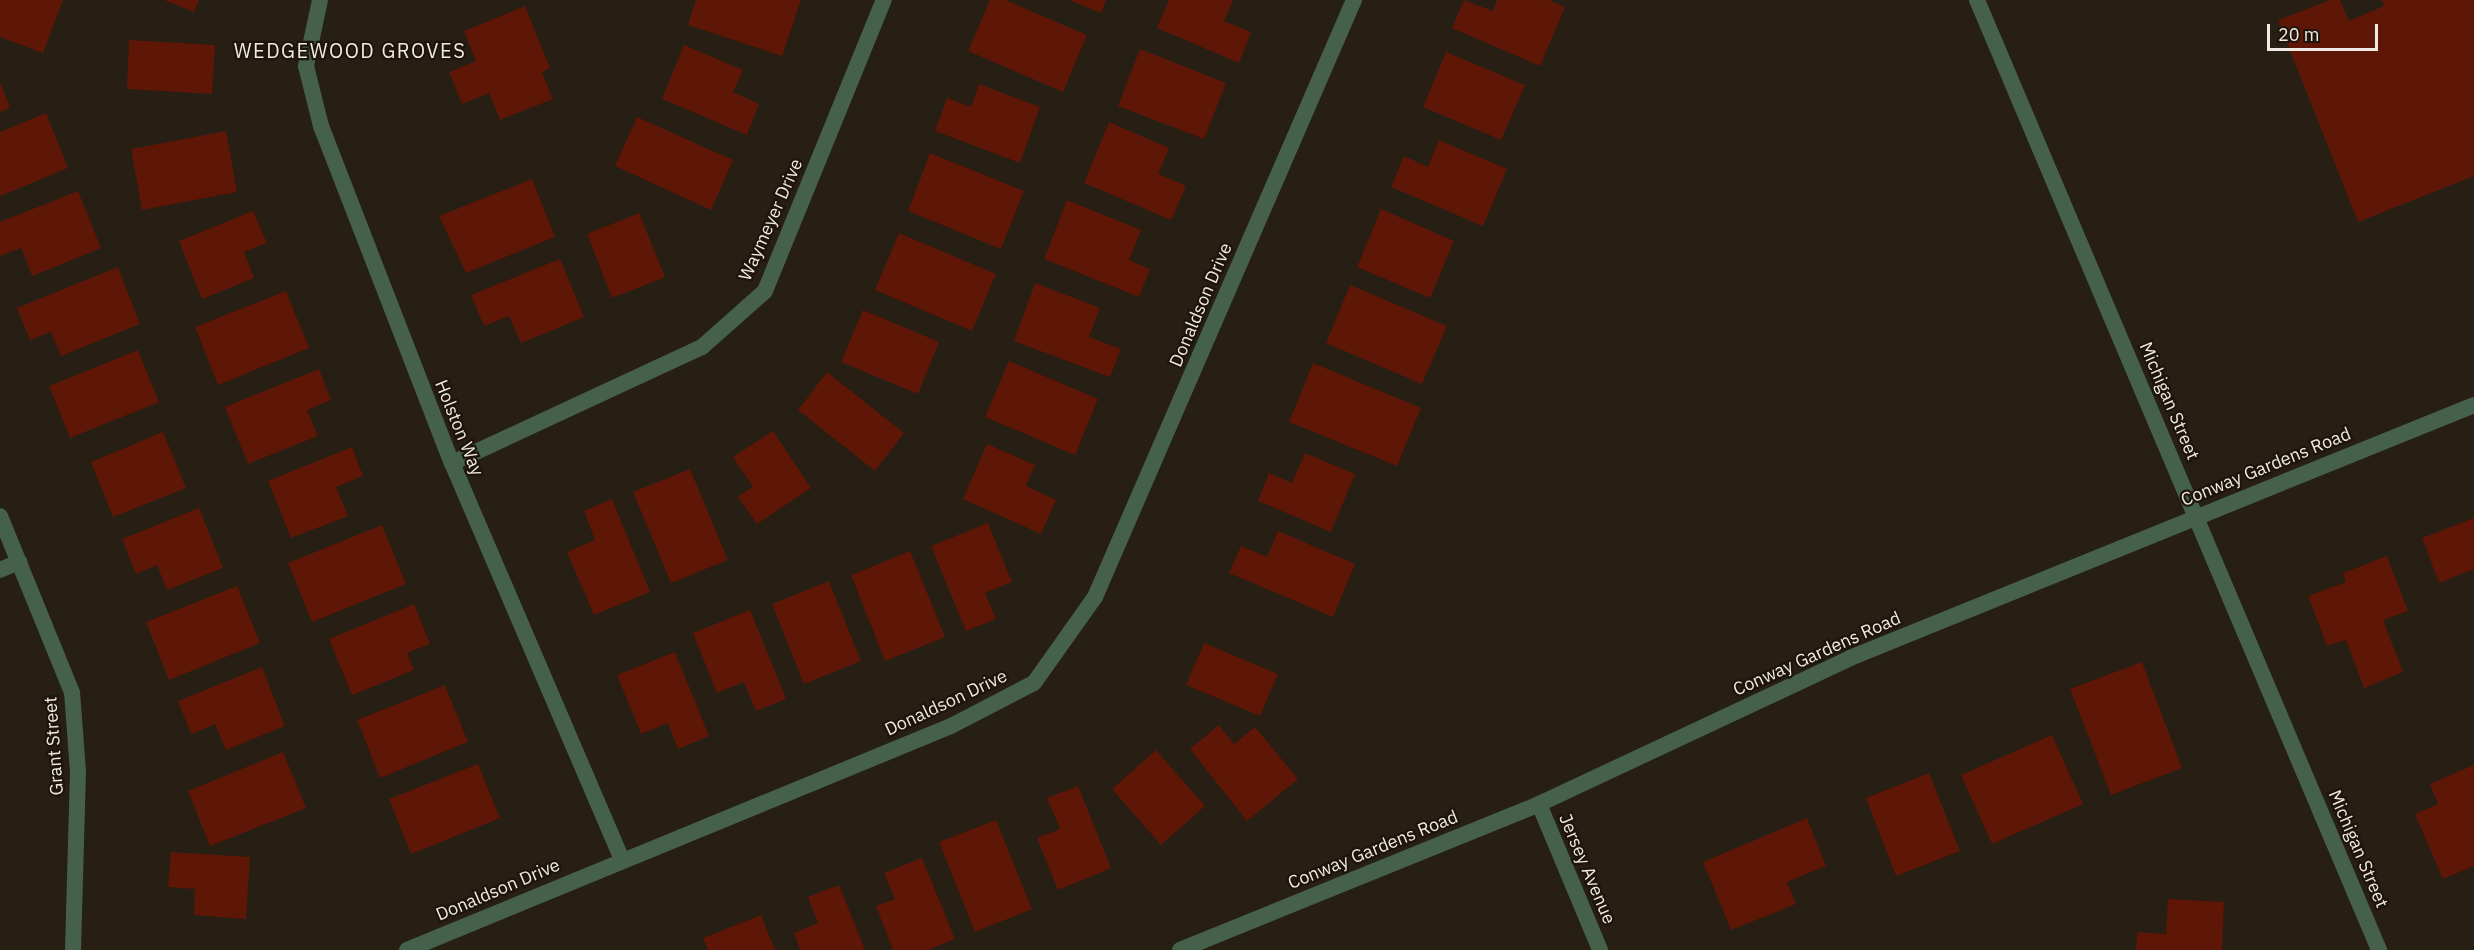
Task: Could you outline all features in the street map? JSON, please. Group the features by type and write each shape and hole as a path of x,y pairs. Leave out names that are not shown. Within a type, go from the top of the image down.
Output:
{"street":[{"name":"Holston Way","path":"320,0 306,66 321,126 452,463 622,859"},
{"name":"Waymeyer Drive","path":"452,463 702,346 765,291 884,0"},
{"name":"Donaldson Drive","path":"407,950 622,859 951,726 1034,683 1095,597 1354,0"},
{"name":"Michigan Street","path":"1977,0 2379,950"},
{"name":"Conway Gardens Road","path":"1180,950 1539,804 1850,658 2196,515 2474,405"},
{"name":"Grant Street","path":"0,516 72,692 78,771 74,950"},
{"path":"0,570 19,562"},
{"name":"Jersey Avenue","path":"1539,804 1600,950"}],"building":[{"path":"0,0 63,0 43,53 0,37"},
{"path":"164,0 199,0 194,12"},
{"path":"696,0 801,0 782,56 688,25"},
{"path":"990,0 1005,0 1087,35 1063,92 968,51"},
{"path":"1069,0 1106,0 1101,13"},
{"path":"1169,0 1233,0 1224,21 1251,32 1239,63 1157,28"},
{"path":"1464,0 1493,11 1497,0 1549,0 1565,7 1540,66 1452,28"},
{"path":"2330,0 2340,0 2349,21 2384,6 2382,0 2474,0 2474,176 2358,222 2278,20"},
{"path":"525,6 550,68 542,72 553,99 500,120 489,93 462,104 449,72 476,61 464,31"},
{"path":"129,40 215,45 212,94 127,89"},
{"path":"684,45 743,70 733,92 759,104 747,135 662,99"},
{"path":"1140,49 1226,83 1204,139 1118,106"},
{"path":"1446,52 1525,85 1501,140 1423,107"},
{"path":"0,82 10,108 0,112"},
{"path":"979,84 1040,107 1020,163 935,131 947,98 971,107"},
{"path":"46,113 68,168 0,196 0,132"},
{"path":"637,117 733,160 711,210 615,166"},
{"path":"1109,122 1169,148 1158,174 1186,186 1171,220 1084,183"},
{"path":"226,131 237,192 142,210 131,149"},
{"path":"1439,140 1507,169 1483,226 1391,187 1404,156 1428,167"},
{"path":"930,153 1024,191 1001,249 908,211"},
{"path":"532,179 555,237 466,273 439,216"},
{"path":"78,191 101,248 32,276 21,248 0,256 0,222"},
{"path":"1067,200 1141,230 1129,260 1150,269 1139,297 1044,259"},
{"path":"1381,209 1454,241 1430,298 1357,267"},
{"path":"253,211 267,243 244,252 254,278 202,299 179,241"},
{"path":"639,213 665,277 612,298 587,234"},
{"path":"899,233 996,274 972,331 875,290"},
{"path":"560,259 584,317 521,343 509,316 484,326 471,295"},
{"path":"118,267 140,324 61,356 51,332 30,340 17,308"},
{"path":"1035,283 1100,308 1089,337 1121,349 1110,377 1014,341"},
{"path":"1350,285 1447,326 1422,384 1326,343"},
{"path":"286,291 309,348 218,385 195,327"},
{"path":"863,310 939,342 918,394 841,362"},
{"path":"138,350 159,402 70,438 49,386"},
{"path":"1009,361 1098,399 1075,455 985,417"},
{"path":"1313,363 1421,408 1397,466 1289,422"},
{"path":"319,369 331,400 307,410 318,436 248,464 225,407"},
{"path":"827,372 904,433 875,471 798,410"},
{"path":"773,431 811,488 757,524 738,497 753,487 733,457"},
{"path":"163,432 186,488 113,517 91,462"},
{"path":"987,444 1035,465 1026,486 1056,500 1041,534 963,499"},
{"path":"352,447 363,476 336,487 348,516 291,538 268,481"},
{"path":"1305,453 1355,474 1331,532 1258,501 1269,473 1292,483"},
{"path":"690,469 728,560 671,583 633,492"},
{"path":"612,499 650,592 594,615 567,552 595,540 584,511"},
{"path":"199,508 223,568 167,590 157,565 136,574 122,539"},
{"path":"2474,518 2474,569 2439,583 2422,538"},
{"path":"988,523 1012,582 985,593 996,619 966,631 931,546"},
{"path":"382,525 406,584 312,622 288,563"},
{"path":"1278,531 1355,564 1333,617 1229,573 1241,546 1267,557"},
{"path":"910,551 945,637 885,661 851,575"},
{"path":"2387,556 2408,611 2383,620 2403,672 2364,688 2346,640 2327,646 2308,596 2346,582 2343,573"},
{"path":"829,581 861,661 804,684 772,604"},
{"path":"237,586 260,643 169,680 146,622"},
{"path":"414,604 430,644 407,653 414,670 352,695 329,639"},
{"path":"750,610 786,699 756,711 744,682 717,693 693,633"},
{"path":"1204,643 1278,674 1260,716 1186,685"},
{"path":"675,652 709,736 678,749 668,723 641,734 617,675"},
{"path":"2142,662 2182,768 2111,795 2070,689"},
{"path":"262,667 285,726 226,750 215,724 191,734 178,701"},
{"path":"445,685 468,742 380,778 357,720"},
{"path":"1219,725 1234,744 1255,727 1298,779 1247,821 1190,749"},
{"path":"2052,735 2083,804 1992,844 1961,775"},
{"path":"1156,750 1205,806 1161,845 1112,789"},
{"path":"283,752 306,808 210,846 188,791"},
{"path":"478,764 500,818 411,854 389,799"},
{"path":"2474,765 2474,866 2443,879 2415,814 2438,804 2430,784"},
{"path":"1929,773 1960,851 1896,876 1866,798"},
{"path":"1078,786 1111,868 1058,890 1037,838 1060,829 1047,798"},
{"path":"1807,818 1826,866 1787,882 1796,904 1731,930 1703,862"},
{"path":"996,820 1032,909 975,932 939,842"},
{"path":"171,852 250,857 246,919 194,915 195,889 168,887"},
{"path":"922,858 955,939 928,950 893,950 876,906 895,899 884,873"},
{"path":"839,885 865,950 800,950 794,933 818,923 808,897"},
{"path":"2168,899 2224,902 2222,950 2136,950 2137,932 2166,934"},
{"path":"761,915 775,950 708,950 703,938"}],"district":[{"name":"WEDGEWOOD GROVES","path":"350,50"}]}
